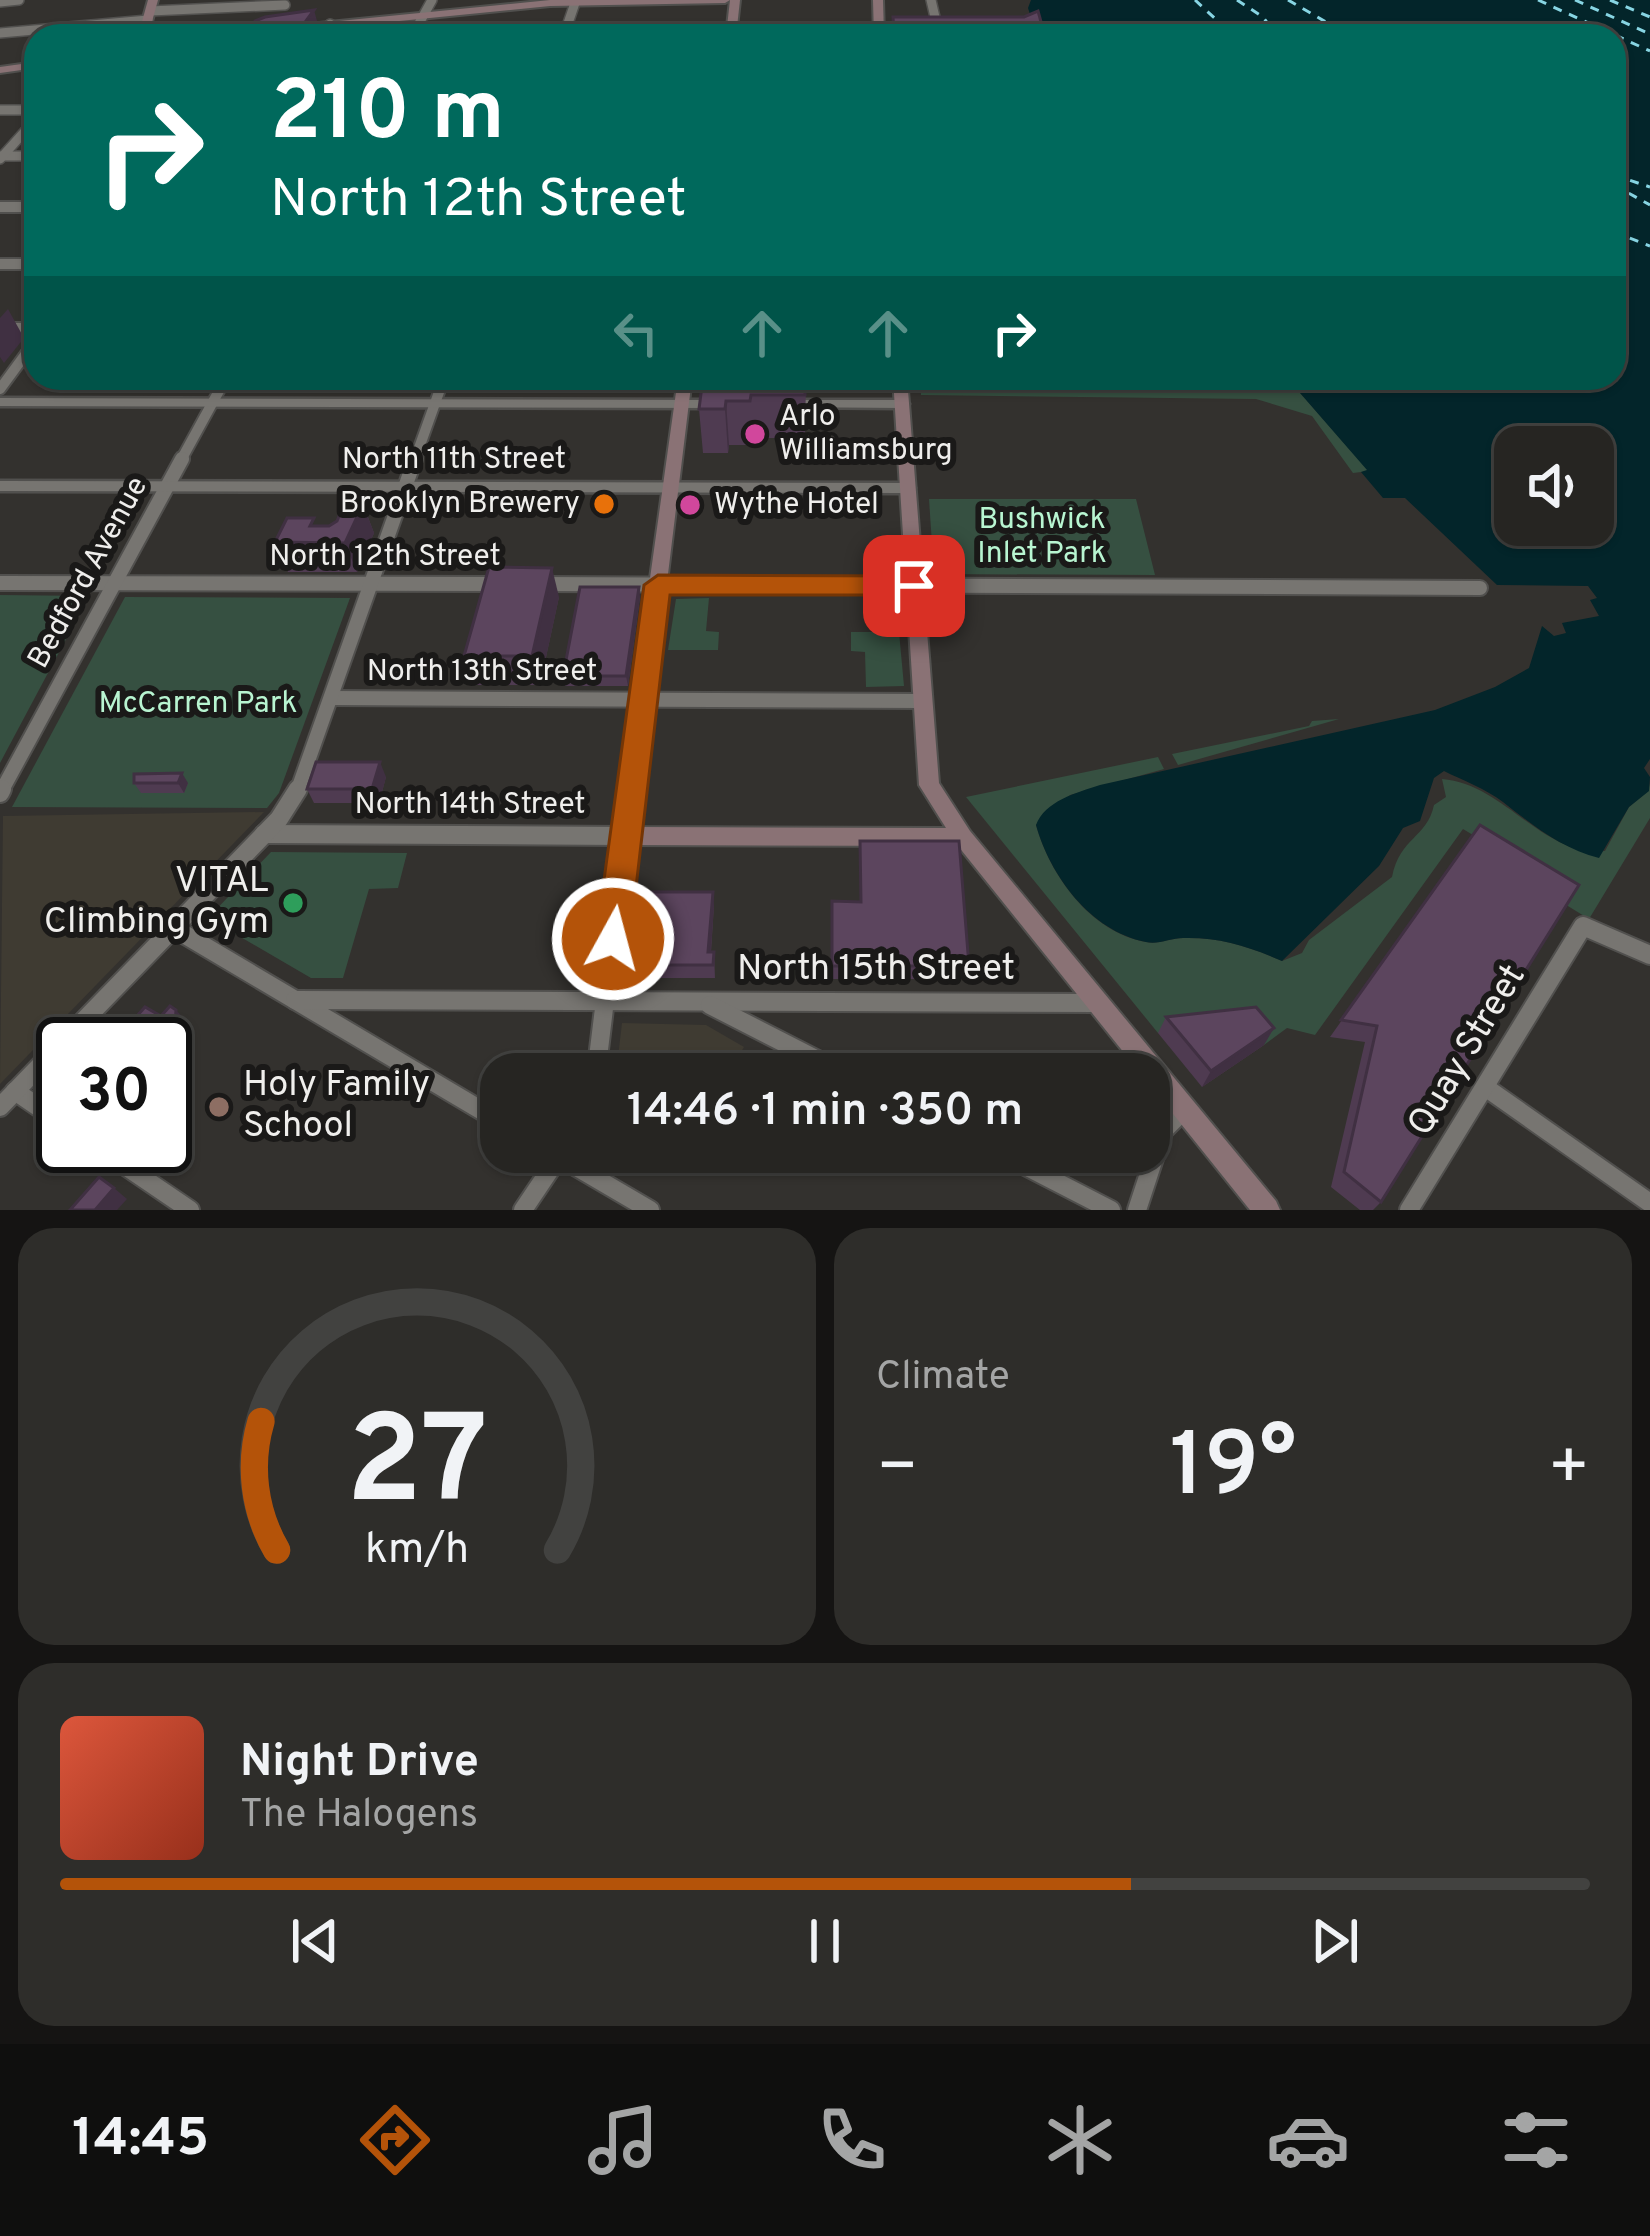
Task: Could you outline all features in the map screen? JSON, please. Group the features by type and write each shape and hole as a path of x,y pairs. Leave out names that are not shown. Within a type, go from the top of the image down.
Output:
{"main road":[{"path":"330,24 575,1 725,0"},
{"path":"625,836 684,390"},
{"path":"901,390 927,778 963,837 1267,1210"},
{"name":"North 14th Street","path":"625,836 963,837"}],"street":[{"path":"1,2 19,0"},
{"path":"418,24 432,0"},
{"path":"62,24 150,10 287,3"},
{"path":"276,17 287,3"},
{"path":"1,157 24,129"},
{"path":"0,389 24,356"},
{"name":"Bedford Avenue","path":"0,794 220,390"},
{"path":"0,1107 295,797 440,390"},
{"path":"0,402 742,404"},
{"path":"766,404 902,404"},
{"name":"North 11th Street","path":"0,486 907,488"},
{"name":"North 12th Street","path":"0,583 1480,588"},
{"name":"North 13th Street","path":"332,698 921,701"},
{"name":"North 14th Street","path":"264,834 625,836"},
{"path":"598,1053 625,836"},
{"name":"Quay Street","path":"1409,1210 1583,926 1650,955"},
{"path":"172,927 480,1110"},
{"name":"North 15th Street","path":"295,1000 1097,1003"},
{"path":"705,1003 804,1053"},
{"path":"1485,1087 1650,1203"},
{"path":"15,1091 36,1105"},
{"path":"1137,1210 1163,1131 1186,1108"},
{"path":"136,1173 190,1210"},
{"path":"523,1210 545,1173"},
{"path":"589,1173 650,1210"},
{"path":"1039,1173 1111,1210"}],"shaded area":[{"path":"264,812 65,1017 36,1017 36,1047 0,1084 3,816"},
{"path":"622,1023 706,1025 744,1047 740,1053 618,1053"}],"green space":[{"path":"921,390 1298,390 1369,471 1353,473 1312,416 1256,399 921,395"},
{"name":"Bushwick Inlet Park","path":"929,499 1136,499 1155,575 934,574"},
{"name":"McCarren Park","path":"0,595 89,596 0,763"},
{"name":"McCarren Park","path":"125,597 350,598 279,793 267,808 12,807"},
{"path":"709,598 706,631 719,632 718,650 668,650 676,599"},
{"path":"851,632 899,632 904,686 866,687 865,652 851,651"},
{"path":"1339,719 1178,765 1172,754 1309,726 1312,721"},
{"path":"1158,757 1164,769 1070,795 1036,825 1051,863 1090,914 1126,936 1150,943 1183,938 1221,941 1282,961 1302,953 1309,940 1392,877 1401,854 1426,825 1434,805 1446,797 1442,779 1485,793 1542,832 1582,850 1605,851 1629,807 1648,791 1650,783 1650,818 1589,919 1563,903 1569,893 1463,829 1315,1035 1287,1028 1264,1045 1158,1033 966,797"},
{"name":"VITAL Climbing Gym","path":"271,852 407,853 398,888 369,889 343,978 311,978 208,918"}],"water":[{"path":"1031,0 1650,0 1650,759 1644,768 1650,777 1649,791 1629,807 1599,858 1560,842 1496,797 1444,771 1434,778 1420,821 1403,828 1379,866 1282,961 1209,939 1146,942 1107,926 1075,898 1042,844 1036,825 1054,804 1100,785 1435,710 1529,668 1542,626 1554,636 1566,633 1562,623 1599,616 1590,600 1597,598 1588,586 1497,585 1405,498 1383,498 1361,472 1367,470 1297,390 1626,390 1626,24 1033,24 1028,8"}],"building":[{"path":"314,10 304,24 253,24 265,17"},
{"path":"1038,11 1042,24 893,24 893,17 1024,17"},
{"path":"701,390 805,390 805,395 751,395 750,401 726,401 725,409 699,409"},
{"path":"344,504 363,504 345,543 275,542 287,518 314,518 310,526 329,526 337,521"},
{"path":"489,567 552,568 532,656 464,656"},
{"path":"580,587 639,587 626,676 563,676"},
{"path":"316,762 380,762 372,789 307,789"},
{"path":"182,773 178,783 134,783 134,774"},
{"path":"1480,825 1579,885 1381,1202 1344,1172 1377,1026 1341,1020"},
{"path":"860,841 959,841 969,966 832,966 832,901 861,902"},
{"path":"633,892 713,892 708,952 714,952 713,965 624,965"},
{"path":"170,1006 176,1010 176,1017 136,1017 145,1007 161,1016"},
{"path":"1256,1007 1274,1028 1211,1071 1166,1017"},
{"path":"99,1177 114,1188 95,1210 70,1210"}],"ferry route":[{"path":"1195,0 1221,24"},
{"path":"1237,0 1268,24"},
{"path":"1288,0 1329,24"},
{"path":"1538,0 1591,24"},
{"path":"1575,0 1650,34"},
{"path":"1610,0 1650,17"},
{"path":"1626,40 1650,51"},
{"path":"1626,179 1650,187"},
{"path":"1626,192 1650,205"},
{"path":"1626,237 1650,246"}],"place":[{"name":"Arlo Williamsburg","path":"755,434"},
{"name":"Brooklyn Brewery","path":"604,504"},
{"name":"Wythe Hotel","path":"690,505"},
{"name":"VITAL Climbing Gym","path":"293,903"},
{"name":"Holy Family School","path":"219,1107"}],"route":[{"path":"613,939 658,585 914,586"}]}
